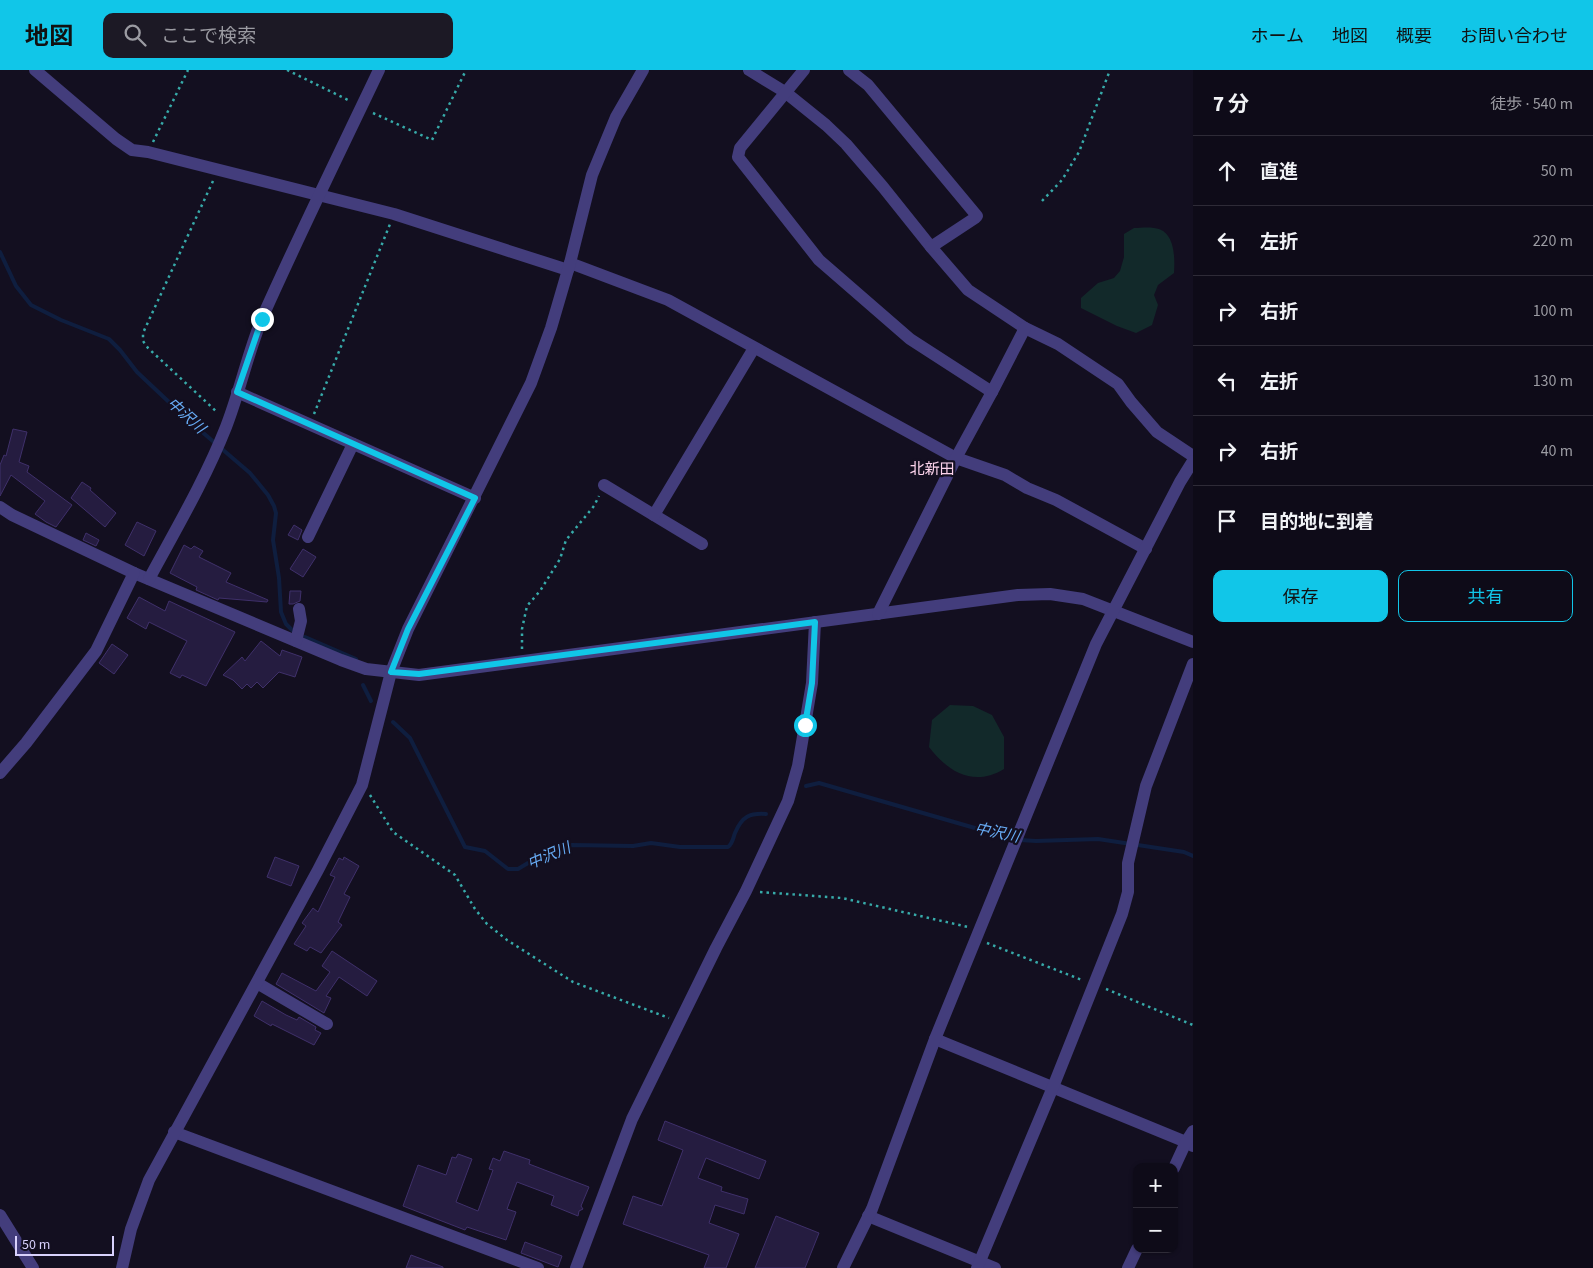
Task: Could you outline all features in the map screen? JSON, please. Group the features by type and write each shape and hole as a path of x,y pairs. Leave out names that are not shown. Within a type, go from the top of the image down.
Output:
{"street":[{"path":"35,70 116,139 132,150 148,152 394,214 569,267 668,300 956,458 1005,475 1027,488 1056,500 1146,549"},
{"path":"148,579 200,487 213,459 227,424 262,319 379,70"},
{"path":"122,1268 131,1229 149,1180 318,870 362,785 391,672 408,629 532,383 569,267 592,175 616,117 643,70"},
{"path":"748,70 785,92 846,144 968,290 1025,328 1058,344 1118,384 1157,432 1193,456"},
{"path":"804,70 740,148 738,157 819,260 910,339 992,392"},
{"path":"849,70 862,79 875,92 977,216 931,247"},
{"path":"878,614 956,458 1025,328"},
{"path":"654,515 754,348"},
{"path":"237,392 475,498"},
{"path":"308,537 353,444"},
{"path":"843,1268 868,1216 935,1039 1093,652 1180,482 1193,461"},
{"path":"604,486 702,544"},
{"path":"0,507 12,515 148,579 366,669 391,672 419,674 1018,595 1050,594 1083,599 1193,642"},
{"path":"0,773 96,651 134,573"},
{"path":"296,641 301,620 299,608"},
{"path":"576,1268 632,1118 746,891 788,801 798,766 812,683 815,622"},
{"path":"978,1265 1053,1087 1122,914 1128,892 1128,863 1146,786 1193,664"},
{"path":"257,983 327,1024"},
{"path":"935,1039 1191,1140 1177,1163"},
{"path":"174,1132 538,1268"},
{"path":"0,1215 34,1268"},
{"path":"868,1216 978,1265 995,1268"},
{"path":"1128,1268 1135,1253"}],"path":[{"path":"148,152 188,70"},
{"path":"287,70 432,140 466,70"},
{"path":"1042,200 1062,180 1079,152 1110,70"},
{"path":"218,170 143,333 143,341 227,424"},
{"path":"310,425 394,214"},
{"path":"522,661 522,629 526,606 540,591 560,559 566,540 594,506 604,486"},
{"path":"362,785 373,799 392,832 455,875 475,909 487,924 507,940 573,982 680,1022"},
{"path":"746,891 842,898 980,930"}],"green space":[{"path":"1134,228 1161,230 1170,239 1174,252 1174,273 1158,285 1154,295 1158,305 1152,325 1136,333 1081,308 1081,298 1098,283 1114,278 1120,271 1124,257 1124,234"},
{"path":"950,705 973,706 992,715 1004,737 1004,769 982,777 972,777 954,770 945,764 929,747 932,720"}],"building":[{"path":"13,429 27,432 19,462 29,466 27,472 72,505 56,527 35,514 45,501 11,475 0,496 0,465 4,455 6,456"},
{"path":"82,482 91,488 90,490 116,513 105,527 71,498"},
{"path":"137,522 156,531 144,556 125,545"},
{"path":"294,525 302,530 298,540 288,535"},
{"path":"86,533 99,540 96,546 83,540"},
{"path":"184,545 191,549 194,546 203,551 199,557 231,573 226,582 268,600 267,602 219,598 218,600 196,590 197,587 170,573"},
{"path":"303,549 316,557 303,577 290,569"},
{"path":"290,591 301,591 300,601 289,604"},
{"path":"139,597 165,611 169,601 235,632 206,686 182,675 180,678 170,673 187,641 149,622 146,629 127,618"},
{"path":"261,641 280,656 282,650 302,657 295,677 279,672 263,688 257,682 251,688 247,684 242,689 233,680 223,675 242,657 245,661"},
{"path":"112,644 128,655 114,674 99,663"},
{"path":"275,857 299,866 291,886 267,877"},
{"path":"344,857 359,866 344,894 350,897 338,922 342,925 321,953 310,947 307,951 294,944 306,926 302,923 313,908 318,912 335,877 330,875 339,858 343,860"},
{"path":"332,951 377,981 367,996 339,977 326,996 331,998 324,1013 276,984 282,973 316,991 330,972 322,966"},
{"path":"262,1001 286,1015 297,1020 299,1017 316,1027 315,1030 321,1033 314,1045 272,1024 271,1026 254,1016"},
{"path":"665,1121 766,1161 759,1179 706,1158 698,1178 722,1187 721,1191 748,1199 744,1214 715,1205 709,1223 739,1234 726,1268 704,1268 709,1255 623,1224 633,1196 662,1206 683,1150 658,1140"},
{"path":"504,1151 530,1160 529,1164 589,1187 581,1206 583,1209 579,1211 578,1216 551,1205 554,1196 517,1182 507,1209 516,1212 506,1240 467,1227 465,1230 403,1206 418,1165 446,1175 452,1157 456,1158 458,1154 472,1159 456,1202 478,1211 493,1170 489,1169 493,1158 500,1161"},
{"path":"776,1216 819,1233 805,1268 755,1268"},
{"path":"525,1242 562,1256 558,1267 521,1253"},
{"path":"411,1255 443,1267 443,1268 406,1268"}],"waterway":[{"name":"中沢川","path":"0,252 16,286 31,305 61,320 109,339 137,372 187,419 250,473 268,495 276,513 273,540 279,578 281,612 286,624 292,630"},
{"name":"中沢川","path":"305,637 356,659"},
{"name":"中沢川","path":"363,685 371,701"},
{"name":"中沢川","path":"393,722 410,738 465,847 485,851 508,869 518,869 572,845 633,846 651,843 680,847 728,847 744,819 755,814 766,814"},
{"name":"中沢川","path":"806,786 819,783 1013,839"},
{"name":"中沢川","path":"1020,840 1098,839 1184,852 1193,856"}],"district":[{"name":"北新田","path":"932,469"}],"route":[{"path":"262,319 237,392 475,498 408,629 391,672 419,674 458,670 815,622 812,683 805,725"}]}
